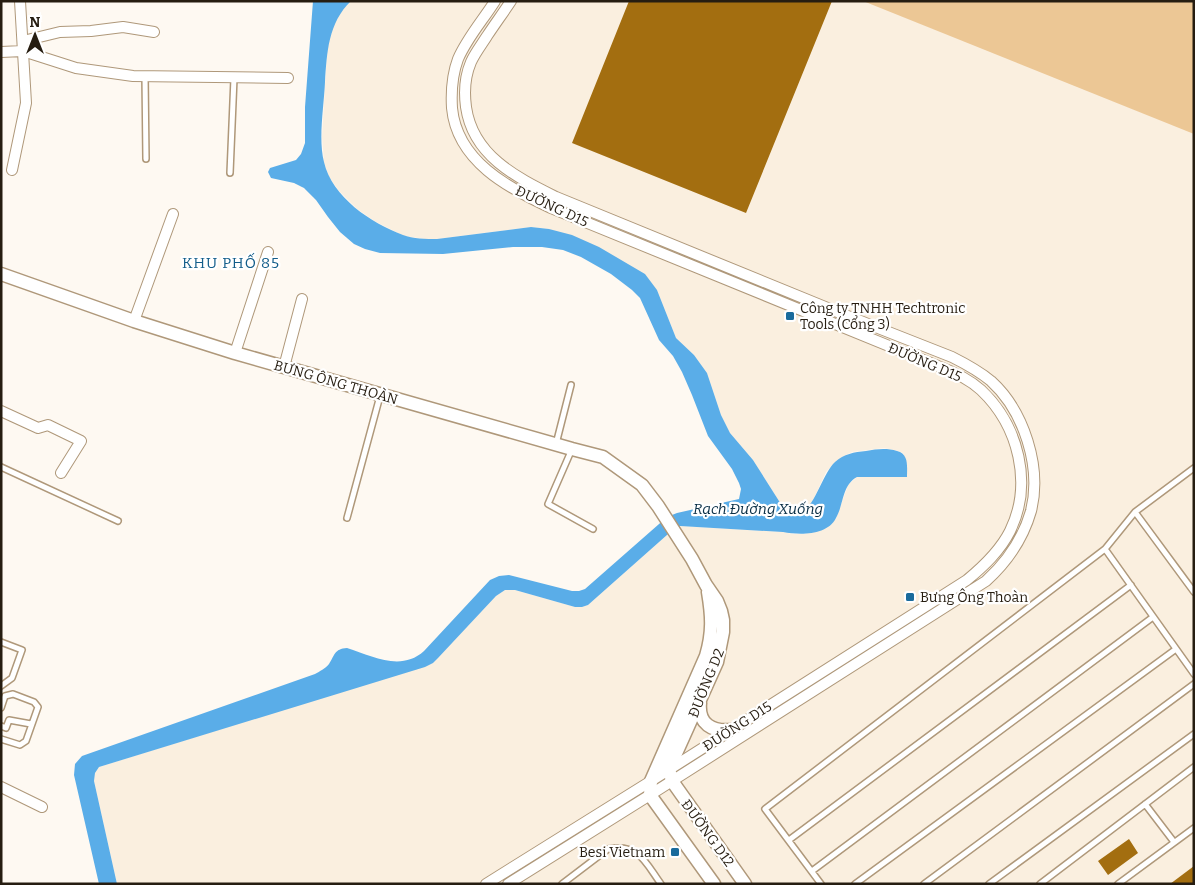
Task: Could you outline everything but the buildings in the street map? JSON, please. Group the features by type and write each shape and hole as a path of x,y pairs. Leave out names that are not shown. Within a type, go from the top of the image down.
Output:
{"street":[{"path":"12,170 26,103 20,1"},
{"name":"ĐƯỜNG D15","path":"495,1 465,45 459,58 452,84 453,114 456,126 476,161 499,180 527,197 551,208 954,372 981,390 1001,412 1009,426 1018,453 1021,481 1018,507 1010,532 986,564 967,580 732,730 670,775 650,795 508,884"},
{"name":"ĐƯỜNG D15","path":"486,884 651,781 670,775 986,581 1013,550 1026,524 1033,498 1031,455 1023,428 1001,391 979,372 952,357 556,197 500,165 480,144 472,130 468,116 465,87 472,60 511,1"},
{"path":"1,52 60,32 123,27 154,32"},
{"path":"23,46 76,68 133,76 288,78"},
{"path":"134,321 173,214"},
{"path":"235,353 268,252"},
{"name":"BƯNG ÔNG THOÀN","path":"1,274 134,321 235,353 572,450 603,457 642,486 658,506 692,559"},
{"path":"284,367 302,299"},
{"path":"831,323 835,311"},
{"path":"1,411 38,428 48,425 81,441 61,473"},
{"name":"ĐƯỜNG D2","path":"670,775 717,662 723,632 723,620 717,600 706,585 692,559"},
{"name":"ĐƯỜNG D2","path":"651,781 708,650 711,634 711,611 706,585"},
{"path":"702,696 700,709 703,720 714,728 732,730"},
{"name":"ĐƯỜNG D12","path":"670,775 745,884"},
{"path":"650,795 651,781"},
{"path":"1,787 42,807"},
{"name":"ĐƯỜNG D12","path":"650,795 714,884"}],"lane":[{"path":"145,76 146,159"},
{"path":"230,173 234,77"},
{"path":"556,445 571,385"},
{"path":"347,518 381,395"},
{"path":"572,450 548,504 593,529"},
{"path":"1,467 118,521"},
{"path":"821,884 765,808 1105,549 1135,512 1194,468"},
{"path":"1135,512 1194,592"},
{"path":"1105,549 1194,674"},
{"path":"789,840 1131,585"},
{"path":"812,872 1153,617"},
{"path":"1,642 22,650 12,678 1,686"},
{"path":"855,884 1176,649"},
{"path":"924,884 1194,684"},
{"path":"1,708 5,696 13,694 34,702 38,707 26,741 20,745 1,739"},
{"path":"1,726 6,728 9,720 31,724"},
{"path":"989,884 1194,734"},
{"path":"1040,884 1194,768"},
{"path":"1146,804 1174,842"},
{"path":"1118,884 1194,828"},
{"path":"562,884 608,849 622,848 638,853 661,884"}],"shaded area":[{"path":"351,1 1194,1 1194,884 117,884 94,781 95,773 99,767 433,663 496,596 505,590 515,590 575,607 588,605 676,527 805,534 836,519 848,485 857,477 907,476 907,464 903,453 884,448 852,452 834,463 826,472 811,504 806,509 798,514 786,512 753,460 730,433 721,415 707,373 694,355 676,338 657,290 549,229 531,227 425,239 404,236 376,222 357,209 339,191 329,177 324,162 322,137 327,52 331,31 339,14"},
{"path":"863,1 1194,1 1194,134"}],"water":[{"name":"Rạch Đường Xuống","path":"313,1 351,1 338,19 330,39 321,143 328,175 335,186 354,207 391,230 415,238 437,239 531,227 549,229 572,235 599,247 645,274 657,290 676,338 694,355 707,373 721,415 730,433 753,460 786,512 796,514 804,511 809,506 830,468 838,459 849,454 882,449 901,453 906,461 907,477 857,477 852,480 846,490 839,513 832,524 812,533 797,534 676,527 588,605 575,607 515,590 505,590 496,596 433,663 425,667 99,767 95,773 94,781 117,884 99,884 74,775 75,764 82,756 315,674 329,664 335,653 343,649 347,648 386,660 406,661 424,651 490,580 499,576 509,575 572,591 579,591 585,589 667,517 739,499 741,489 739,483 732,469 708,436 682,372 673,356 659,340 640,298 611,274 581,257 563,250 542,247 513,247 443,254 380,253 365,249 354,244 340,232 316,200 304,188 294,183 271,178 268,172 270,168 296,160 301,154 305,143 305,107"}],"place":[{"name":"Công ty TNHH Techtronic Tools (Cổng 3)","path":"790,316"},
{"name":"Bưng Ông Thoàn","path":"910,597"},
{"name":"Besi Vietnam","path":"675,852"}],"district":[{"name":"KHU PHỐ 85","path":"231,263"}]}
